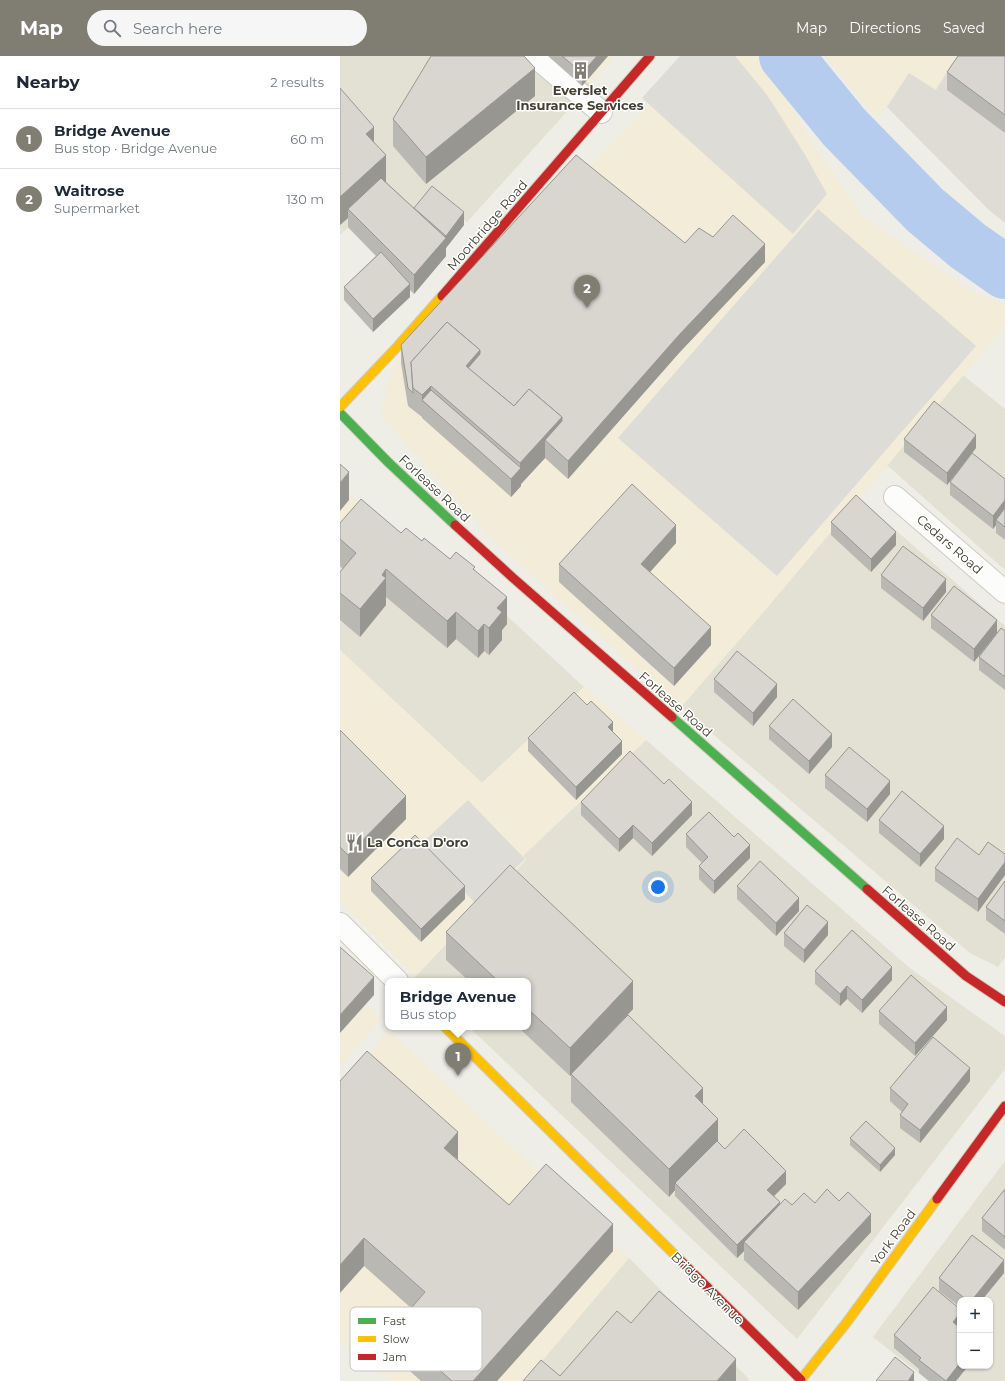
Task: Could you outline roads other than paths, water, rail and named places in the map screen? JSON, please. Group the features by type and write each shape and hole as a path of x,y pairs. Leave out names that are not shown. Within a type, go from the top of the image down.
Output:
{"street":[{"path":"535,56 601,112"},
{"name":"Moorbridge Road","path":"340,407 398,346 650,56"},
{"name":"Forlease Road","path":"340,414 388,462 512,577 966,976 1005,1002"},
{"name":"Cedars Road","path":"894,496 1005,592"},
{"path":"340,924 394,978"},
{"name":"Bridge Avenue","path":"448,1030 801,1380"},
{"name":"York Road","path":"801,1380 848,1322 1005,1106"}],"waterway":[{"path":"786,56 844,127 925,210 968,246 1005,272"}],"place":[{"name":"Everslet Insurance Services","path":"580,71"},
{"name":"Waitrose","path":"587,308"},
{"name":"La Conca D'oro","path":"354,842"},
{"name":"Bridge Avenue","path":"458,1076"}]}
